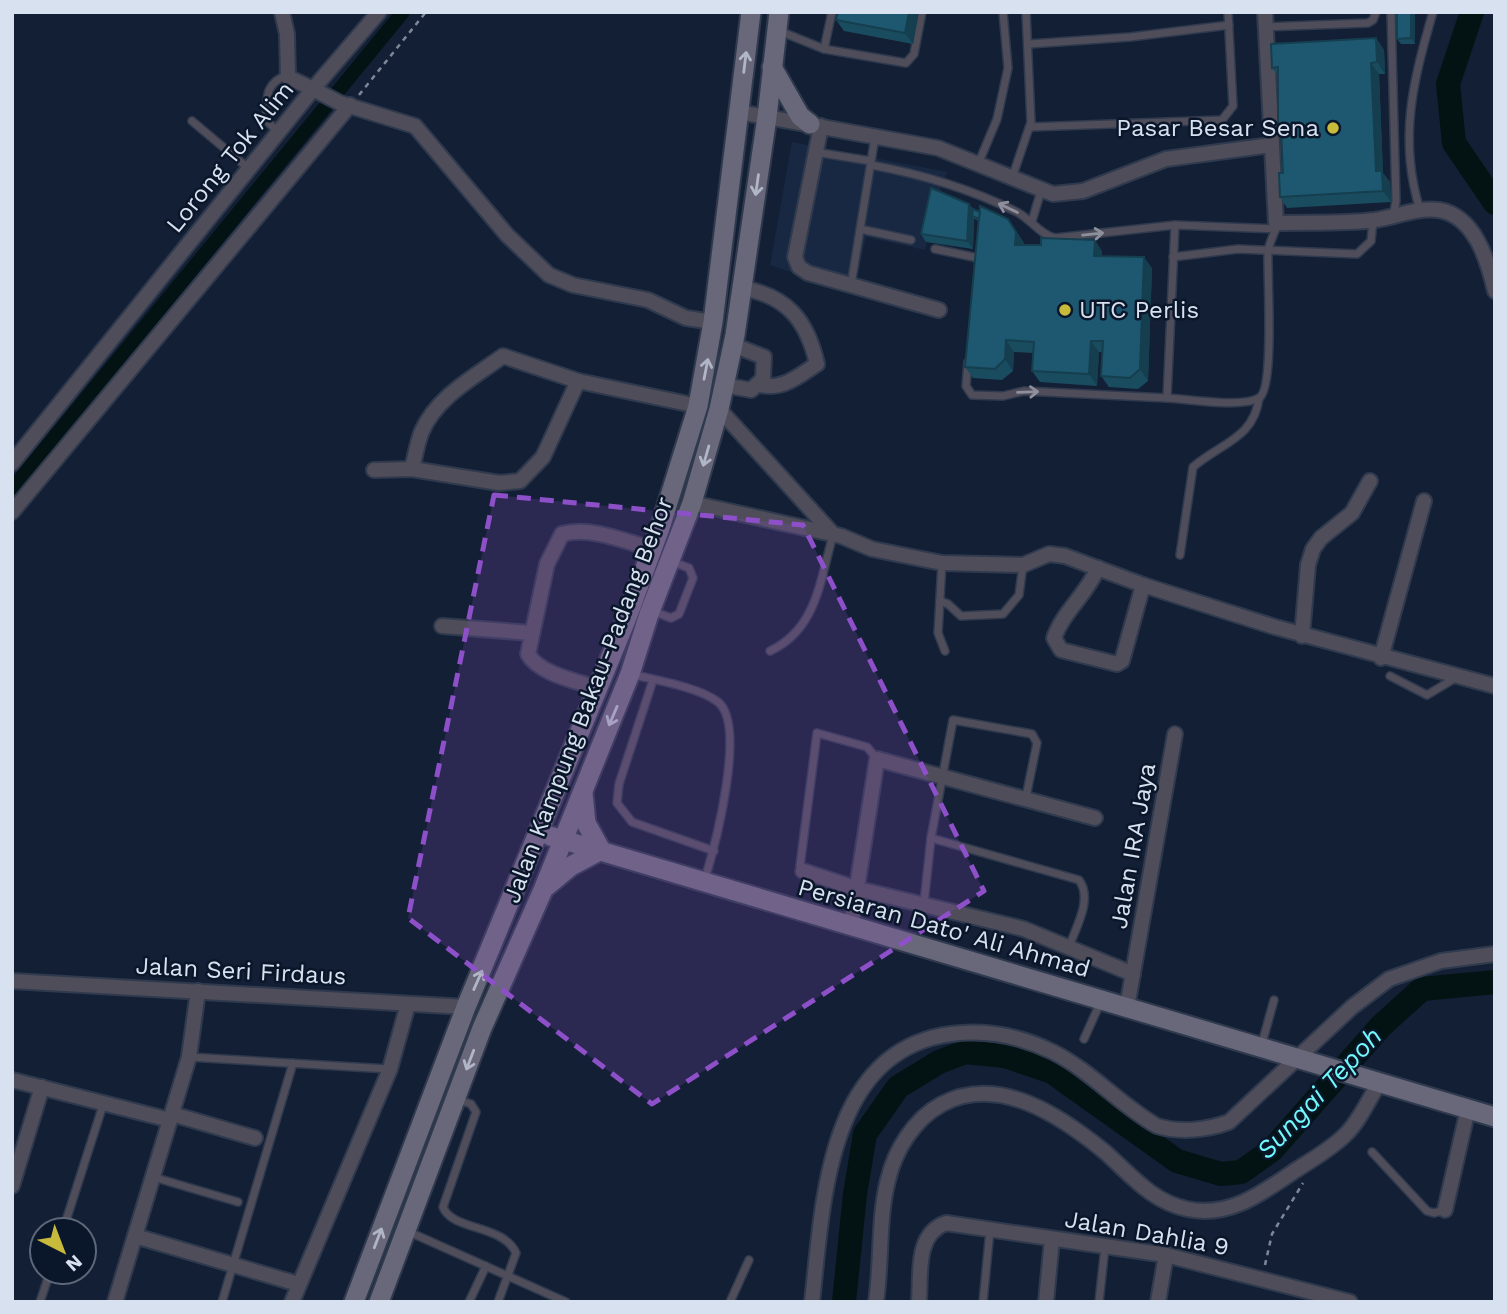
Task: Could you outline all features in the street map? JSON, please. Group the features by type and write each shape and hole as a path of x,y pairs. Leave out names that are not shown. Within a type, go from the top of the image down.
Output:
{"street":[{"path":"282,12 287,34 288,74 318,91 379,12"},
{"name":"Jalan Kampung Bakau-Padang Behor","path":"354,1302 467,1007 652,549 698,406 713,322 751,12"},
{"path":"1266,20 1276,226 1373,220 1439,210 1453,215 1466,226 1488,261 1495,291"},
{"name":"Jalan Kampung Bakau-Padang Behor","path":"379,1302 482,1028 543,890 630,674 650,610 692,503 719,410 733,345 767,117 777,21"},
{"path":"772,67 800,116 815,125"},
{"name":"Lorong Tok Alim","path":"12,463 248,168 318,91 345,104 415,126 507,235 549,275 573,285 648,300 687,318 713,322"},
{"path":"12,512 345,104"},
{"path":"739,113 939,148 1053,194 1083,191 1166,159 1272,145"},
{"path":"815,125 815,152 796,262 808,273 939,310"},
{"path":"742,288 780,301 796,313 817,364 786,384 772,387 759,384"},
{"path":"724,385 751,390 764,379 764,356 733,345"},
{"path":"412,470 421,433 434,411 452,393 503,356 579,382 698,406"},
{"path":"374,470 412,470 499,483 520,481 543,457 579,382"},
{"path":"719,410 833,534"},
{"path":"1302,636 1308,565 1313,549 1321,538 1352,513 1370,481"},
{"path":"1381,658 1424,501"},
{"path":"692,503 833,534 873,549 942,563 1023,565 1049,554 1065,556 1143,585 1302,636 1495,686"},
{"path":"597,688 532,660 528,654 547,564 562,534 572,531 618,538 652,549"},
{"path":"1098,568 1088,591 1060,621 1054,638 1061,650 1117,664 1122,661 1143,585"},
{"path":"442,626 531,633"},
{"name":"Jalan IRA Jaya","path":"1127,1007 1175,734"},
{"path":"851,926 877,759 1026,797 1095,818"},
{"path":"543,890 571,866 601,850 586,823 583,788"},
{"name":"Persiaran Dato' Ali Ahmad","path":"539,833 1495,1117"},
{"path":"803,871 858,888 1024,929 1133,974"},
{"path":"812,1302 831,1163 852,1104 859,1089 877,1068 920,1042 943,1035 979,1031 1026,1041 1075,1065 1142,1118 1169,1130 1203,1129 1229,1122 1269,1081 1305,1061 1352,1007 1389,979 1441,961 1495,954"},
{"name":"Jalan Seri Firdaus","path":"12,981 467,1007"},
{"path":"117,1301 189,1058 198,992"},
{"path":"292,1302 390,1069 408,1004"},
{"path":"876,1302 887,1181 895,1158 908,1135 926,1114 956,1097 1000,1094 1037,1106 1104,1151 1151,1193 1175,1206 1190,1210 1222,1210 1242,1204 1322,1154 1349,1131 1371,1078"},
{"path":"12,1080 255,1138"},
{"path":"12,1186 42,1087"},
{"path":"1445,1210 1468,1110"},
{"name":"Jalan Dahlia 9","path":"919,1302 925,1239 934,1227 946,1223 1166,1255 1350,1302"},
{"path":"135,1236 298,1284"},
{"path":"1046,1302 1052,1239"},
{"path":"1158,1302 1166,1255"}],"lane":[{"path":"824,49 832,12"},
{"path":"777,21 824,49 905,63 914,54 922,12"},
{"path":"979,162 997,119 1008,68 1003,12"},
{"path":"1012,178 1030,127 1027,12"},
{"path":"1030,127 1222,120 1233,106 1228,12"},
{"path":"1266,20 1368,23 1373,20 1376,12"},
{"path":"1391,12 1395,170 1393,217"},
{"path":"1420,211 1411,169 1408,123 1411,93 1433,12"},
{"path":"1029,44 1130,37 1229,25"},
{"path":"278,132 266,120 267,91 276,79 288,74"},
{"path":"192,121 248,168"},
{"path":"851,285 876,136"},
{"path":"815,152 922,174 984,197 1032,221 1044,233 1055,238 1175,225 1276,226 1268,250 1268,368 1264,393 1259,398 1244,402 1024,391 1003,396 972,395 966,386 970,347"},
{"path":"1395,170 1411,169"},
{"path":"1032,221 1041,191"},
{"path":"983,206 984,197"},
{"path":"1173,257 1238,249 1357,254 1371,241 1373,220"},
{"path":"1167,398 1175,225"},
{"path":"860,229 911,240"},
{"path":"977,271 979,246"},
{"path":"935,249 978,258"},
{"path":"1102,395 1104,382"},
{"path":"1180,555 1193,467 1248,429 1257,412 1259,398"},
{"path":"770,651 792,638 808,619 818,596 833,534"},
{"path":"650,610 676,618 688,590 692,573 688,568 669,560"},
{"path":"942,563 938,633 945,651"},
{"path":"940,601 967,617 1003,614 1019,595 1023,565"},
{"path":"630,674 705,694 718,702 728,716 725,790 714,851 704,882"},
{"path":"1390,676 1427,695 1458,676"},
{"path":"653,680 619,784 617,803 632,822 714,851"},
{"path":"923,903 931,838 953,720 1032,734 1037,743 1026,797"},
{"path":"803,871 800,866 817,733 867,747 877,759"},
{"path":"931,838 1079,880 1085,888 1085,900 1069,947"},
{"path":"1084,1039 1101,1000"},
{"path":"1260,1048 1274,1000"},
{"path":"189,1058 390,1069"},
{"path":"222,1302 293,1063"},
{"path":"456,1098 471,1104 476,1112 443,1207 452,1218 503,1237 512,1244 516,1253 498,1302"},
{"path":"68,1216 104,1102"},
{"path":"1372,1152 1427,1210 1434,1213 1445,1210"},
{"path":"153,1177 239,1202"},
{"path":"983,1302 990,1229"},
{"path":"406,1230 566,1302"},
{"path":"1099,1302 1105,1246"},
{"path":"730,1302 749,1260"},
{"path":"469,1302 486,1266"}],"path":[{"path":"345,104 426,12"},
{"path":"1262,1279 1272,1234 1322,1154"}],"highlighted area":[{"path":"494,495 803,525 984,891 652,1104 408,918"}],"shaded area":[{"path":"792,142 947,172 937,197 925,250 866,237 854,293 770,265"}],"building":[{"path":"838,12 909,12 905,33 836,20"},
{"path":"1397,12 1411,12 1411,38 1397,39"},
{"name":"Pasar Besar Sena","path":"1376,38 1377,62 1371,63 1376,171 1382,171 1383,191 1280,197 1279,173 1283,173 1281,127 1278,128 1278,67 1272,68 1271,44"},
{"path":"931,188 969,204 967,241 921,234"},
{"name":"UTC Perlis","path":"980,206 1008,219 1016,232 1015,245 1041,245 1041,238 1095,240 1094,256 1144,257 1140,369 1130,378 1101,376 1103,341 1091,341 1089,374 1032,371 1034,342 1006,340 1005,359 995,369 965,367"},
{"path":"973,209 980,212 979,219 972,216"}],"waterway":[{"path":"12,489 403,12"},
{"name":"Sungai Tepoh","path":"1472,12 1448,84 1454,143 1495,203"},
{"name":"Sungai Tepoh","path":"844,1302 855,1194 865,1134 898,1087 939,1062 965,1052 1005,1056 1052,1072 1177,1161 1221,1174 1241,1172 1272,1150 1381,1026 1422,989 1495,982"}],"place":[{"name":"Pasar Besar Sena","path":"1333,128"},
{"name":"UTC Perlis","path":"1065,310"}]}
